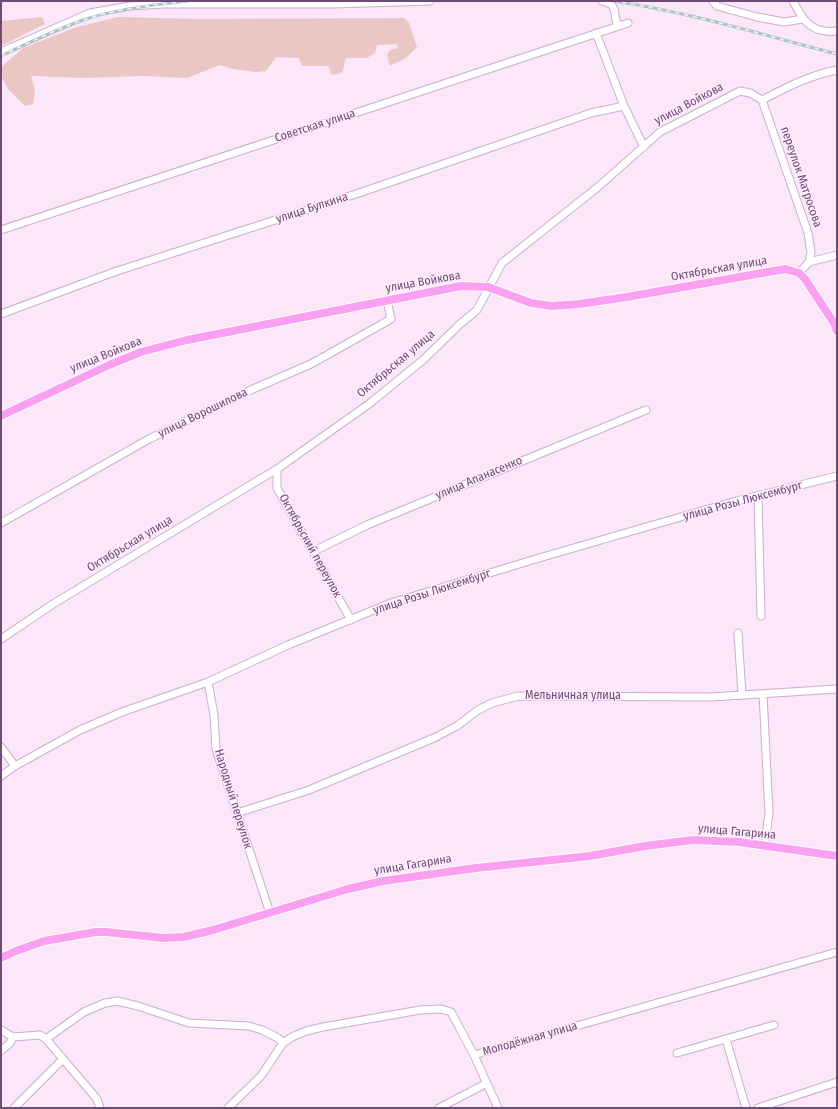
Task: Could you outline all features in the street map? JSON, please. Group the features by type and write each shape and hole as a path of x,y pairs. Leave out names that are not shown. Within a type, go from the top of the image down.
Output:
{"main road":[{"name":"Октябрьская улица","path":"488,287 531,303 552,306 620,298 785,269 799,273"},
{"path":"799,273 813,290 837,331"},
{"name":"улица Войкова","path":"1,416 109,365 141,352 187,340 461,286 488,287"},
{"name":"улица Гагарина","path":"1,958 44,941 96,932 164,938 184,937 348,889 383,881 476,868 590,856 645,846 694,840 739,842 837,856"}],"street":[{"path":"1,52 90,13 130,6 163,4 334,4 430,1"},
{"path":"602,1 611,4 614,10 617,26"},
{"path":"713,1 717,6 757,17 784,22 803,19"},
{"path":"793,1 803,19 814,28 837,34"},
{"name":"Советская улица","path":"1,230 628,22"},
{"path":"828,32 837,31"},
{"path":"596,33 624,106 644,147"},
{"path":"762,100 789,86 837,70"},
{"name":"улица Войкова","path":"488,287 502,263 598,187 660,132 740,91 750,93 762,100"},
{"name":"переулок Матросова","path":"762,100 808,233 810,252 809,262"},
{"name":"улица Булкина","path":"1,314 114,272 362,192 591,113 624,106"},
{"path":"799,273 809,262 837,255"},
{"name":"Октябрьская улица","path":"1,639 53,604 277,469 369,404 423,360 459,325 477,310 488,287"},
{"name":"улица Ворошилова","path":"1,523 149,439 253,389 311,364 391,319 387,300"},
{"name":"улица Апанасенко","path":"314,551 367,525 646,410"},
{"name":"Октябрьский переулок","path":"277,469 277,488 314,551 351,620"},
{"name":"улица Розы Люксембург","path":"1,776 15,766 80,730 122,712 208,682 288,646 391,603 524,562 758,496 837,476"},
{"path":"758,496 761,616"},
{"path":"738,633 742,695"},
{"name":"Народный переулок","path":"208,682 214,715 216,749 270,913"},
{"name":"Мельничная улица","path":"237,812 316,786 434,738 457,726 478,710 492,703 518,696 712,697 837,690"},
{"path":"763,694 769,812 765,846"},
{"path":"1,747 15,766"},
{"name":"Молодёжная улица","path":"282,1043 306,1031 323,1027 420,1010 441,1009 451,1012 474,1055 837,952"},
{"path":"46,1039 84,1012 105,1003 117,1001 138,1006 189,1023 248,1026 262,1030 278,1038 282,1043 261,1076 228,1108"},
{"path":"677,1053 774,1025"},
{"path":"1,1030 13,1037 40,1036 46,1039 97,1099 100,1108"},
{"path":"1,1051 10,1043 13,1037"},
{"path":"726,1039 746,1108"},
{"path":"474,1055 498,1108"},
{"path":"14,1108 63,1059"},
{"path":"758,1108 837,1082"},
{"path":"439,1108 487,1083"}],"shaded area":[{"path":"42,17 45,24 1,46 1,21"},
{"path":"118,17 200,19 404,18 409,23 417,47 406,58 390,66 387,55 390,50 398,48 397,44 377,45 375,53 367,58 346,58 342,73 332,75 328,66 302,66 299,58 276,57 266,71 256,72 233,69 220,65 187,78 142,76 85,78 31,76 35,90 33,104 25,106 9,90 1,77 1,67 23,48 74,28"}],"railway":[{"path":"1,56 62,28 96,16 135,8 188,1"},
{"path":"613,1 670,11 837,54"}]}
